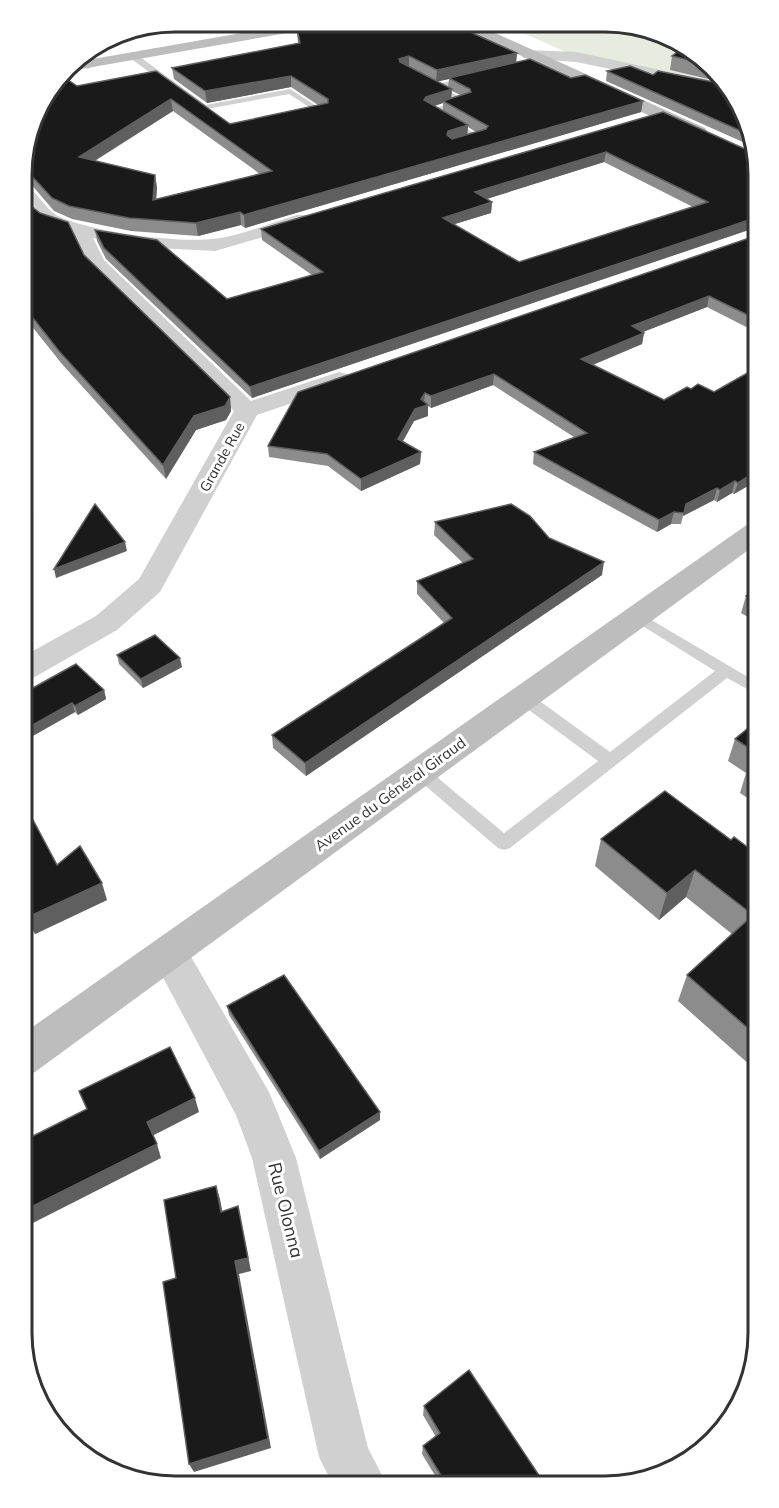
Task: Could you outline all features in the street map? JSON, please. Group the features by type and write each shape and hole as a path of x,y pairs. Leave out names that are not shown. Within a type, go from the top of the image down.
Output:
{"main road":[{"path":"92,59 133,56 270,32"},
{"path":"479,32 533,61 713,138"},
{"name":"Avenue du Général Giraud","path":"32,1051 748,537"}],"street":[{"path":"533,61 576,57 717,87"},
{"path":"628,123 660,114"},
{"path":"32,215 80,230 203,246 226,242 318,215"},
{"name":"Grande Rue","path":"32,664 117,616 137,600 150,585 247,410 95,263 80,230"},
{"path":"247,410 359,372"},
{"name":"Rue Olonna","path":"169,953 254,1106 274,1158 345,1457 356,1476"}],"lane":[{"path":"133,56 211,114"},
{"path":"435,87 478,77"},
{"path":"425,82 464,102 430,111 481,139 462,144"},
{"path":"204,108 290,91 323,113 301,117"},
{"path":"638,617 748,684"},
{"path":"420,772 504,843 726,671"},
{"path":"524,698 609,761"}],"shaded area":[{"path":"521,32 632,34 668,46 699,67 714,83 571,54"}],"building":[{"path":"298,32 470,32 517,53 437,70 409,56 399,59 400,62 452,89 426,97 424,100 468,125 448,131 447,135 452,139 486,129 488,126 443,101 471,92 470,89 449,78 530,59 571,78 585,75 643,101 244,215 240,212 196,223 129,218 69,206 52,198 32,176 36,138 42,120 68,80 77,86 156,71 230,124 328,103 328,99 291,76 205,91 172,68 300,43","holes":["171,99 272,171 153,200 155,175 79,157"]},
{"path":"678,52 690,60 672,56"},
{"path":"630,66 653,75 658,71 714,82 733,111 741,131 607,71"},
{"path":"663,112 745,149 748,220 250,387 104,248 95,230 157,240 227,299 323,272 261,229","holes":["606,152 708,202 519,262 443,218 492,202 475,192"]},
{"path":"32,207 40,213 68,222 84,255 230,397 225,406 194,416 163,465 59,351 32,317"},
{"path":"748,238 748,315 709,296 632,326 644,333 581,359 664,400 687,387 691,389 698,384 714,392 748,373 748,477 720,490 717,488 686,504 684,513 674,512 659,520 534,452 587,433 494,374 431,396 425,393 421,399 428,405 415,409 398,439 421,452 361,479 327,454 268,446 298,392"},
{"path":"95,504 125,542 54,569"},
{"path":"511,504 530,516 549,538 604,562 305,763 272,735 452,618 417,581 473,559 435,522"},
{"path":"155,635 180,658 141,679 117,655"},
{"path":"76,664 104,690 75,706 72,703 32,725 32,688"},
{"path":"748,729 748,747 735,739"},
{"path":"665,791 731,840 734,837 747,847 747,911 695,870 667,893 601,839"},
{"path":"32,818 57,865 80,846 102,883 32,915"},
{"path":"747,920 747,1028 687,975"},
{"path":"284,975 380,1112 319,1151 227,1006"},
{"path":"170,1047 195,1098 147,1122 157,1144 32,1206 32,1136 87,1109 79,1091"},
{"path":"216,1186 221,1212 238,1206 248,1258 235,1261 268,1439 189,1464 163,1282 176,1278 164,1200"},
{"path":"469,1370 539,1476 441,1476 423,1446 440,1433 424,1406"}]}
